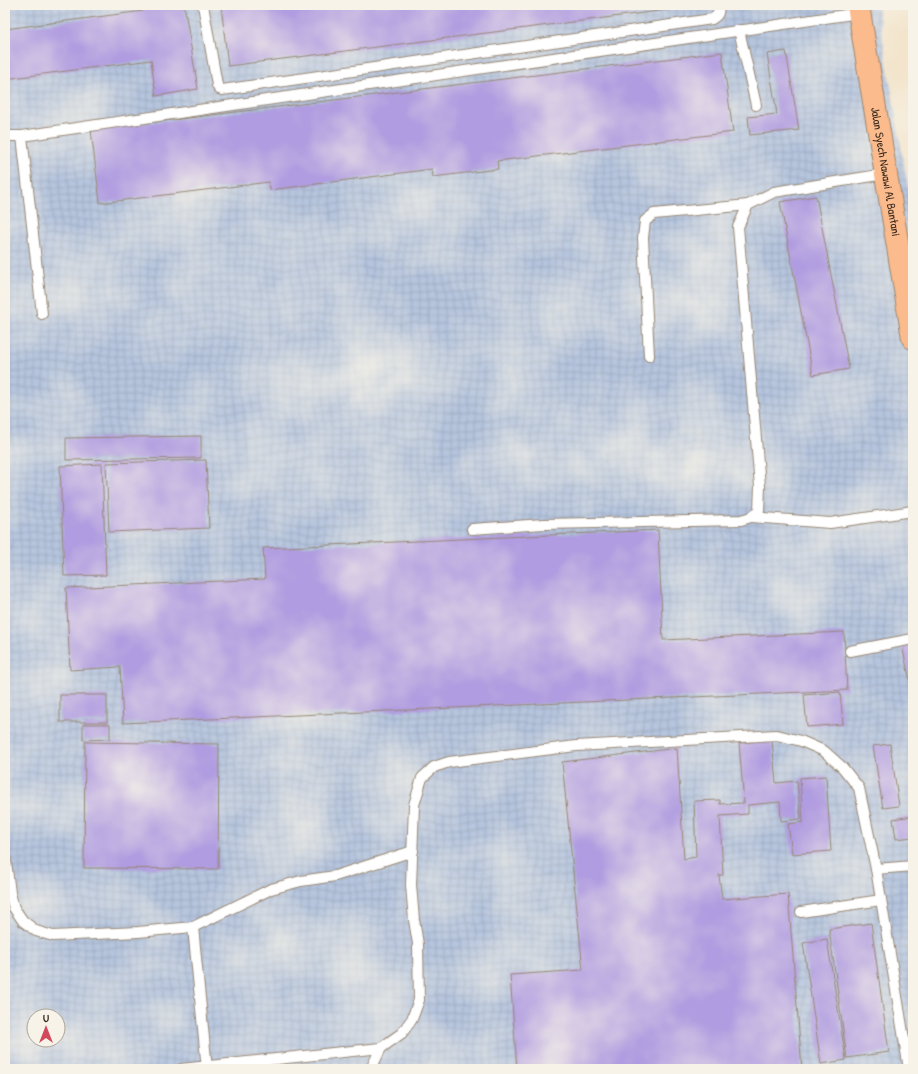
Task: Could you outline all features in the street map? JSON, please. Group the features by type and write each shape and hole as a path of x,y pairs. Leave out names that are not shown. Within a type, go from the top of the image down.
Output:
{"highway":[{"name":"Jalan Syech Nawawi Al Bantani","path":"858,9 884,174 913,338"}],"lane":[{"path":"203,5 217,86 222,90 712,19 717,16 718,5"},
{"path":"5,136 22,136 739,30 858,9"},
{"path":"739,30 756,105"},
{"path":"22,136 42,314"},
{"path":"649,356 643,238 645,221 654,214 748,205 774,192 884,174"},
{"path":"472,529 544,524 741,520 751,517 759,511 760,486 738,227 748,205"},
{"path":"751,517 830,523 913,512"},
{"path":"850,651 913,640"},
{"path":"181,1069 207,1068 381,1048 402,1033 412,1019 419,1000 418,944 411,885 414,805 422,778 434,767 449,762 576,746 777,735 801,741 824,751 843,768 859,788 876,869 909,1069"},
{"path":"5,854 10,893 14,908 23,922 36,931 53,936 138,932 193,926 271,889 301,881 335,876 413,851"},
{"path":"876,869 913,866"},
{"path":"801,912 881,900"},
{"path":"193,926 207,1068"},
{"path":"371,1069 381,1048"}],"shaded area":[{"path":"5,5 877,5 913,217 913,1069 5,1069"}],"building":[{"path":"142,5 184,5 198,89 156,96 151,60 5,79 5,29 143,11"},
{"path":"221,5 698,5 698,6 228,66"},
{"path":"786,51 799,130 750,135 748,117 777,114 767,54"},
{"path":"722,52 733,132 497,161 498,169 433,177 432,169 270,190 269,182 100,203 91,130"},
{"path":"816,196 849,369 813,375 780,202"},
{"path":"201,436 201,458 66,460 66,438"},
{"path":"206,460 209,528 109,532 106,463"},
{"path":"102,464 106,575 64,576 60,466"},
{"path":"658,530 663,640 844,632 847,690 123,723 120,667 70,670 66,588 265,579 263,548"},
{"path":"913,644 913,684 911,685 902,646"},
{"path":"840,692 843,724 807,727 804,695"},
{"path":"60,695 107,695 107,722 60,722"},
{"path":"83,724 110,724 110,739 83,740"},
{"path":"772,740 776,783 797,781 801,819 781,821 780,802 748,805 748,814 720,816 723,875 719,875 722,899 788,894 802,1069 517,1069 510,975 583,970 562,762 677,748 684,859 696,857 694,801 720,800 720,804 744,803 739,743"},
{"path":"85,742 219,744 218,869 84,868"},
{"path":"890,744 899,806 883,808 873,746"},
{"path":"826,776 831,851 792,854 788,824 803,822 800,778"},
{"path":"913,816 913,837 896,839 893,819"},
{"path":"871,923 889,1052 847,1058 829,929"},
{"path":"827,939 846,1060 821,1064 803,943"}]}
